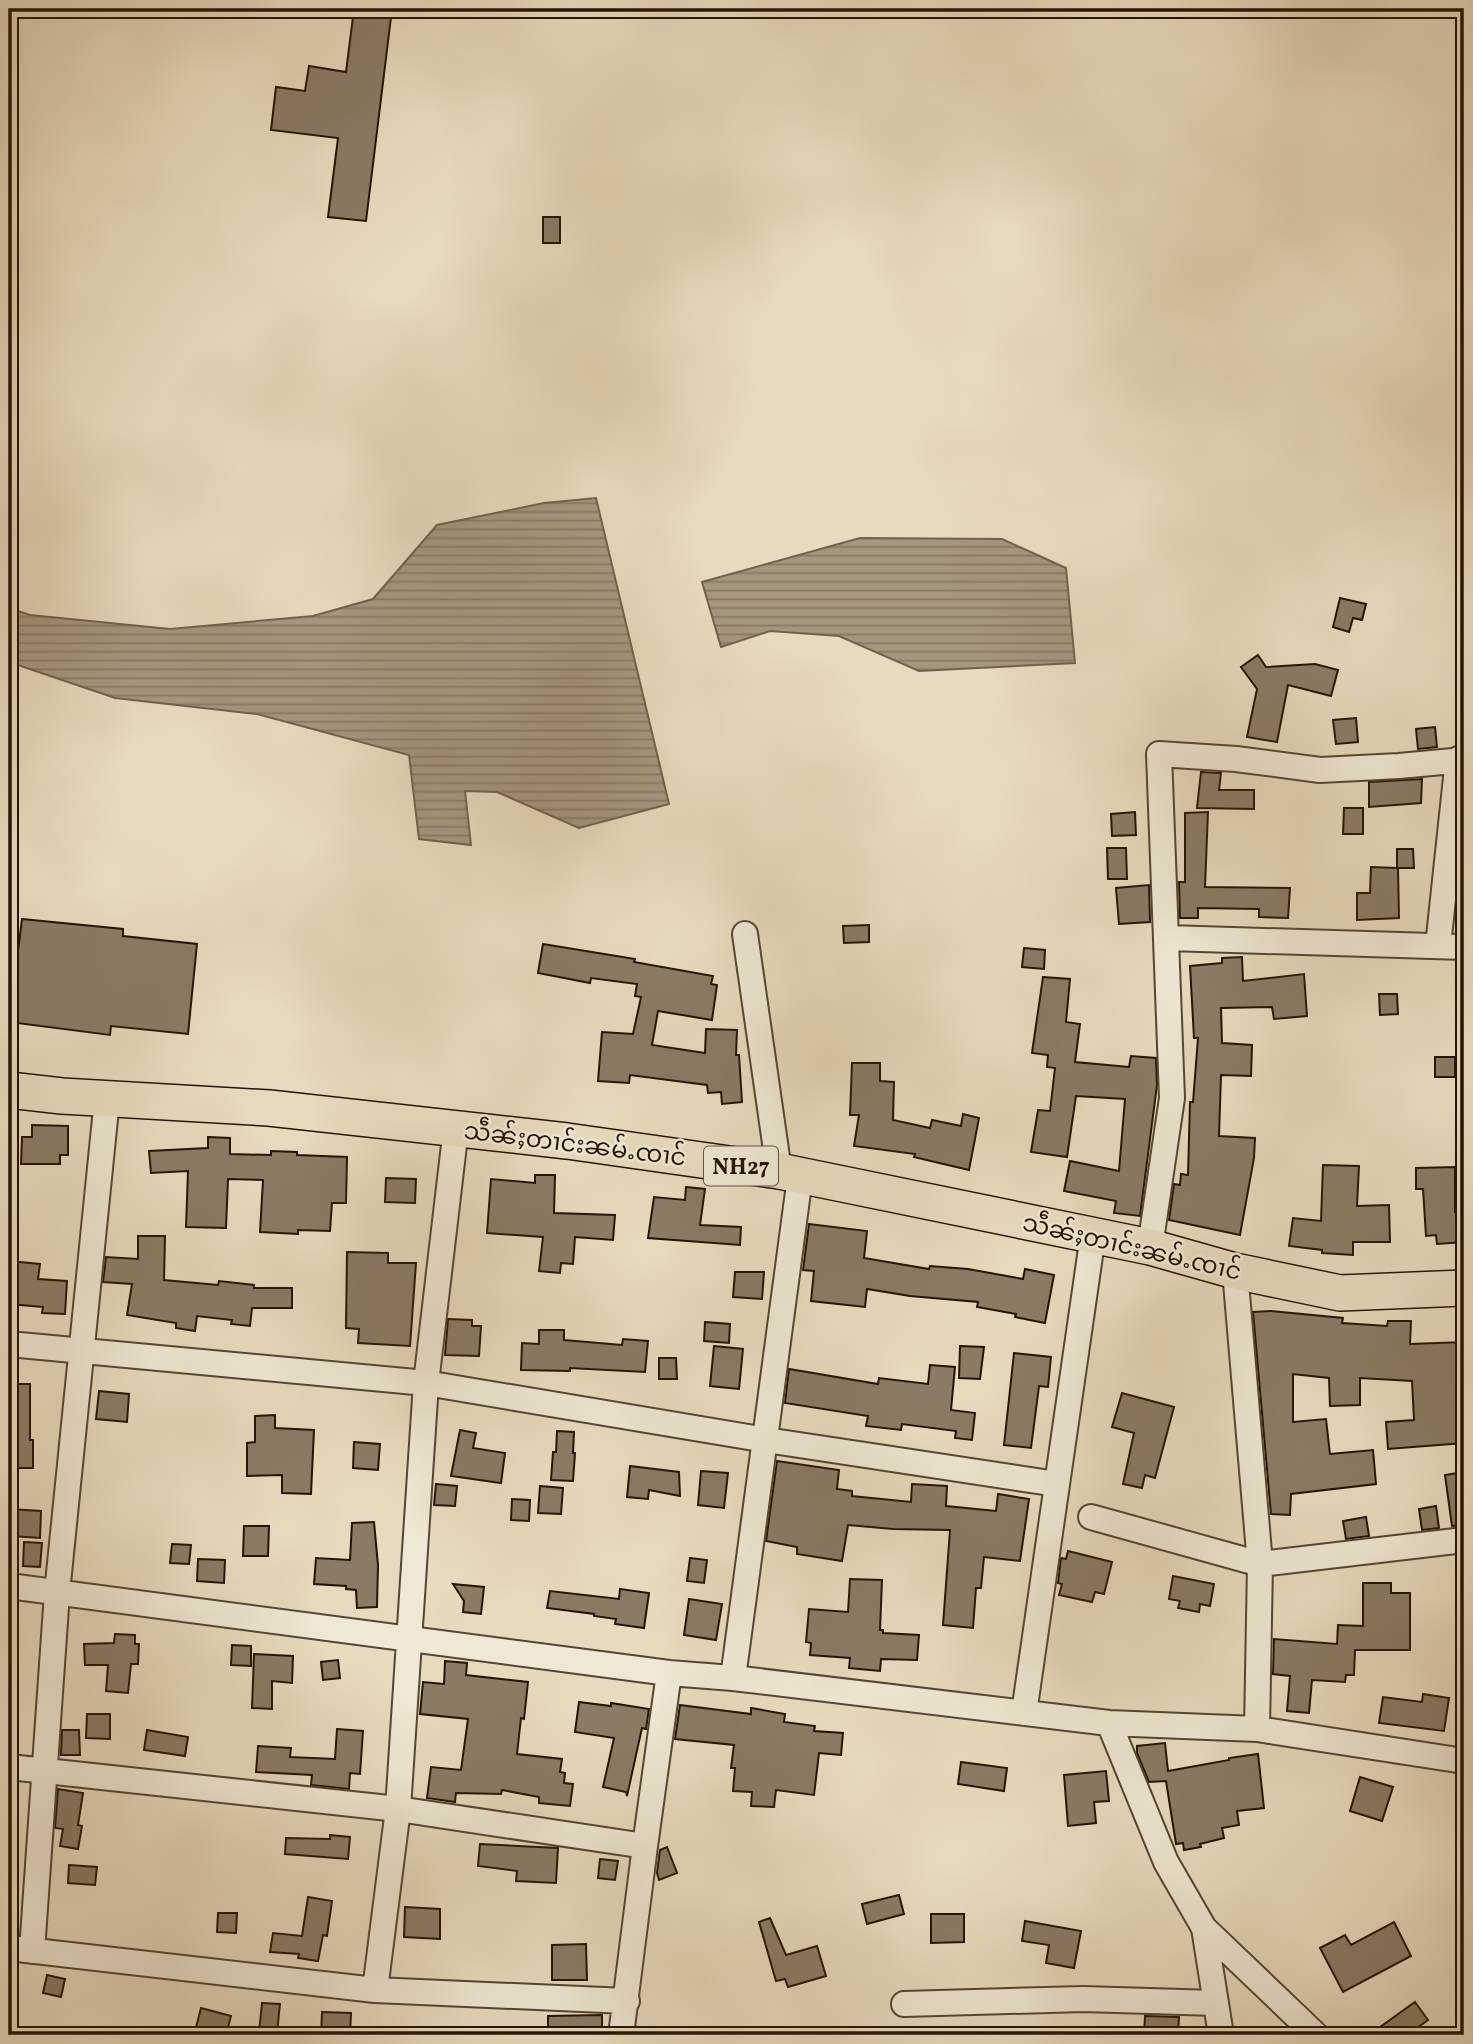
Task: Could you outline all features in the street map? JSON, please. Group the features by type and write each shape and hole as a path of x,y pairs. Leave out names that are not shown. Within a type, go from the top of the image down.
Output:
{"highway":[{"name":"သဵၼ်ႈတၢင်းၼမ်ႉၸၢင်","path":"9,1090 107,1099 269,1108 567,1141 790,1174 1150,1247 1235,1271 1340,1293 1464,1288"}],"street":[{"path":"1150,1247 1172,1098 1160,754 1236,759 1320,769 1461,760 1438,946"},
{"path":"733,1678 766,1440 790,1174 745,934"},
{"path":"1168,938 1464,947"},
{"path":"107,1099 57,1592 46,1769 20,1949 375,1990 627,2001"},
{"path":"375,1990 398,1809 407,1638 426,1382 456,1128"},
{"path":"1024,1713 1093,1235"},
{"path":"1235,1271 1259,1564 1257,1729"},
{"path":"9,1344 83,1353 426,1382 766,1440 1057,1484"},
{"path":"1091,1517 1259,1564 1464,1540"},
{"path":"9,1586 669,1673 733,1678 1110,1723 1257,1729 1464,1761"},
{"path":"621,2035 669,1673"},
{"path":"1110,1723 1166,1862 1204,1928 1316,2035"},
{"path":"9,1767 398,1809 645,1846"},
{"path":"1204,1928 1222,2035"},
{"path":"904,2004 1083,1999 1216,2003"}],"shaded area":[{"path":"596,498 669,804 579,828 497,792 465,791 471,845 419,839 409,755 257,714 115,698 9,662 9,608 30,615 170,629 313,616 373,599 437,525 544,503"},
{"path":"860,538 1002,539 1066,568 1075,663 919,671 839,636 770,631 721,647 702,582"}],"building":[{"path":"354,9 392,9 366,221 328,217 338,138 271,130 276,87 305,91 309,66 346,72"},
{"path":"543,217 560,217 560,243 543,243"},
{"path":"1340,598 1366,604 1362,620 1353,618 1349,632 1333,627"},
{"path":"1258,655 1266,667 1315,664 1338,670 1331,696 1288,685 1277,742 1247,737 1257,689 1241,667"},
{"path":"1356,718 1358,742 1336,744 1333,720"},
{"path":"1435,727 1437,747 1418,749 1416,729"},
{"path":"1201,772 1221,773 1219,790 1254,790 1254,809 1197,808"},
{"path":"1422,779 1421,803 1369,807 1369,782"},
{"path":"1344,808 1363,808 1363,834 1343,834"},
{"path":"1135,812 1136,835 1112,836 1111,814"},
{"path":"1208,812 1205,887 1290,888 1288,918 1259,917 1259,909 1198,908 1198,918 1180,918 1179,882 1185,882 1185,813"},
{"path":"1107,848 1126,848 1127,879 1108,879"},
{"path":"1397,849 1413,849 1414,868 1398,868 1399,918 1357,920 1357,893 1370,893 1371,867 1397,868"},
{"path":"1149,885 1150,922 1119,924 1116,888"},
{"path":"22,919 123,929 123,936 197,944 188,1034 111,1026 110,1035 9,1022"},
{"path":"869,925 869,942 844,943 843,926"},
{"path":"543,944 635,959 634,962 713,976 711,984 717,985 712,1020 658,1011 652,1045 705,1053 706,1029 737,1030 736,1055 739,1055 742,1102 722,1104 721,1092 708,1093 707,1085 630,1075 629,1083 598,1081 602,1032 633,1034 641,997 635,996 637,984 591,978 590,983 538,973"},
{"path":"1024,948 1045,950 1044,969 1022,967"},
{"path":"1242,957 1243,981 1304,974 1307,1016 1274,1019 1272,1007 1221,1008 1222,1043 1252,1045 1251,1076 1221,1075 1219,1136 1255,1138 1240,1235 1169,1220 1174,1184 1180,1185 1181,1174 1188,1175 1190,1102 1193,1102 1198,1038 1194,1038 1190,966 1222,963 1222,958"},
{"path":"1043,977 1070,979 1066,1022 1080,1024 1075,1062 1129,1067 1131,1056 1156,1058 1157,1085 1140,1216 1114,1213 1116,1201 1064,1191 1070,1161 1119,1171 1125,1099 1076,1096 1067,1157 1031,1152 1038,1110 1050,1111 1055,1068 1047,1067 1048,1055 1032,1053"},
{"path":"1379,994 1397,994 1398,1014 1380,1015"},
{"path":"1435,1057 1455,1057 1455,1077 1435,1077"},
{"path":"852,1063 880,1063 880,1081 894,1082 893,1120 930,1128 932,1120 961,1126 963,1114 979,1118 969,1170 914,1157 915,1154 854,1146 859,1115 850,1115"},
{"path":"32,1125 68,1126 68,1155 60,1155 60,1164 21,1164 22,1137 32,1137"},
{"path":"208,1137 230,1138 230,1154 271,1155 271,1151 347,1157 346,1203 332,1203 330,1231 298,1230 298,1234 260,1232 263,1180 228,1179 226,1228 186,1227 188,1171 151,1173 149,1151 208,1148"},
{"path":"1323,1165 1359,1166 1357,1206 1389,1205 1390,1242 1353,1242 1353,1255 1322,1253 1322,1250 1289,1246 1293,1218 1321,1221"},
{"path":"1455,1167 1455,1212 1464,1211 1464,1242 1437,1244 1436,1235 1426,1236 1423,1189 1416,1189 1416,1168"},
{"path":"535,1175 555,1175 554,1213 615,1215 613,1240 575,1237 573,1264 561,1263 560,1273 539,1271 543,1237 487,1233 491,1179 535,1183"},
{"path":"386,1178 416,1179 415,1203 385,1202"},
{"path":"686,1187 705,1189 700,1225 741,1227 740,1245 648,1238 654,1197 685,1200"},
{"path":"809,1224 867,1231 864,1258 929,1269 930,1266 968,1269 1023,1279 1025,1269 1054,1275 1045,1323 1015,1317 1016,1314 977,1307 978,1302 867,1289 865,1307 811,1301 814,1271 803,1270"},
{"path":"138,1236 165,1236 164,1280 218,1285 219,1281 254,1285 254,1288 292,1288 292,1308 252,1308 250,1326 231,1324 232,1320 197,1316 195,1331 176,1328 176,1323 127,1315 132,1284 103,1282 106,1257 138,1259"},
{"path":"347,1252 388,1253 388,1263 416,1263 410,1346 358,1343 359,1329 346,1328"},
{"path":"9,1261 40,1264 38,1279 67,1281 65,1314 42,1313 43,1307 9,1304"},
{"path":"735,1272 764,1272 762,1299 733,1297"},
{"path":"1271,1311 1343,1318 1342,1323 1387,1326 1388,1321 1411,1321 1410,1344 1464,1342 1464,1443 1388,1449 1386,1422 1414,1420 1412,1381 1360,1378 1360,1405 1330,1406 1329,1378 1293,1374 1293,1422 1326,1419 1330,1454 1373,1450 1376,1484 1291,1494 1290,1515 1271,1514 1253,1312"},
{"path":"448,1319 472,1320 472,1326 481,1326 479,1356 445,1355"},
{"path":"705,1322 730,1324 729,1343 704,1341"},
{"path":"539,1330 564,1330 564,1340 622,1345 623,1339 648,1341 645,1372 570,1368 570,1371 521,1370 522,1343 539,1344"},
{"path":"714,1346 743,1349 739,1389 710,1386"},
{"path":"960,1346 984,1347 980,1379 959,1378"},
{"path":"1014,1353 1051,1357 1048,1387 1039,1386 1031,1448 1004,1445"},
{"path":"659,1358 676,1358 677,1379 659,1379"},
{"path":"930,1365 955,1367 951,1410 975,1413 972,1440 955,1438 956,1431 902,1424 901,1430 866,1426 868,1416 785,1403 789,1369 878,1384 879,1378 928,1384"},
{"path":"9,1384 30,1384 33,1468 9,1468"},
{"path":"99,1391 129,1394 127,1422 96,1419"},
{"path":"1122,1393 1174,1407 1155,1478 1145,1475 1142,1488 1123,1484 1134,1433 1112,1427"},
{"path":"275,1415 275,1428 314,1430 311,1494 282,1493 282,1475 247,1476 247,1443 255,1442 255,1416"},
{"path":"460,1430 476,1433 473,1448 505,1453 501,1483 451,1476"},
{"path":"557,1431 574,1432 573,1481 551,1480"},
{"path":"354,1442 380,1444 378,1470 353,1468"},
{"path":"777,1461 839,1470 837,1489 852,1491 852,1496 911,1502 912,1484 947,1486 946,1506 996,1511 998,1494 1029,1499 1020,1561 984,1557 981,1588 976,1588 973,1628 943,1625 950,1530 848,1525 842,1561 797,1554 797,1547 766,1541"},
{"path":"630,1466 679,1472 680,1496 649,1490 648,1499 627,1497"},
{"path":"701,1471 728,1473 724,1508 698,1505"},
{"path":"1464,1472 1464,1525 1452,1526 1445,1475"},
{"path":"436,1484 457,1486 455,1506 434,1505"},
{"path":"540,1486 563,1488 561,1514 538,1513"},
{"path":"512,1499 530,1500 529,1521 511,1520"},
{"path":"1436,1506 1439,1528 1422,1530 1419,1509"},
{"path":"9,1509 41,1511 40,1538 12,1536"},
{"path":"1366,1517 1369,1536 1346,1539 1343,1521"},
{"path":"374,1522 378,1565 377,1607 357,1608 356,1590 346,1589 346,1586 314,1584 316,1558 350,1560 352,1523"},
{"path":"244,1526 269,1526 268,1556 243,1556"},
{"path":"24,1542 42,1543 40,1567 23,1566"},
{"path":"172,1544 191,1545 189,1564 170,1563"},
{"path":"1068,1551 1112,1562 1104,1594 1095,1592 1092,1602 1059,1595 1062,1584 1058,1583 1061,1558 1066,1559"},
{"path":"690,1558 707,1560 704,1583 687,1581"},
{"path":"198,1559 225,1560 224,1583 197,1581"},
{"path":"1173,1576 1214,1584 1210,1606 1200,1604 1199,1612 1178,1608 1180,1601 1169,1599"},
{"path":"850,1579 882,1580 880,1630 883,1630 883,1633 919,1635 917,1660 881,1659 880,1671 849,1668 850,1658 810,1655 811,1643 806,1642 809,1609 848,1612"},
{"path":"1363,1583 1391,1583 1391,1593 1410,1593 1410,1650 1355,1650 1354,1675 1346,1675 1345,1682 1312,1680 1309,1713 1287,1711 1290,1676 1273,1674 1274,1639 1337,1644 1338,1625 1363,1626"},
{"path":"453,1584 484,1587 481,1614 463,1612 464,1601"},
{"path":"620,1589 649,1593 644,1628 615,1624 616,1619 594,1614 547,1608 550,1591 619,1599"},
{"path":"689,1599 722,1604 716,1640 684,1635"},
{"path":"115,1634 135,1635 135,1644 139,1644 138,1664 131,1664 128,1693 106,1691 108,1665 85,1665 84,1644 114,1643"},
{"path":"232,1645 251,1646 251,1666 231,1665"},
{"path":"254,1654 293,1656 292,1683 272,1681 272,1709 252,1708"},
{"path":"338,1660 340,1678 323,1680 321,1662"},
{"path":"445,1661 467,1663 466,1675 528,1682 517,1754 562,1759 560,1772 565,1773 564,1783 573,1784 570,1806 539,1803 539,1797 502,1790 501,1794 456,1793 455,1802 427,1798 431,1767 461,1770 468,1719 420,1714 423,1682 444,1684"},
{"path":"1423,1694 1449,1698 1444,1731 1379,1723 1383,1697 1422,1702"},
{"path":"579,1702 611,1706 611,1703 649,1709 646,1729 642,1728 627,1796 626,1792 603,1787 614,1738 575,1732"},
{"path":"680,1705 751,1714 751,1708 785,1714 784,1722 815,1726 814,1731 843,1733 841,1755 819,1753 814,1795 776,1790 774,1807 751,1806 752,1792 733,1791 735,1768 731,1768 734,1745 675,1739"},
{"path":"87,1714 110,1714 110,1739 86,1738"},
{"path":"337,1729 363,1731 360,1774 350,1773 349,1789 311,1785 312,1775 256,1772 258,1746 291,1748 290,1757 335,1759"},
{"path":"62,1730 79,1730 80,1755 61,1755"},
{"path":"147,1730 188,1737 185,1756 144,1750"},
{"path":"1165,1743 1168,1771 1258,1754 1264,1808 1237,1811 1239,1825 1222,1828 1224,1838 1184,1850 1183,1843 1176,1844 1166,1781 1149,1782 1137,1753 1137,1746"},
{"path":"961,1762 1007,1768 1004,1791 958,1784"},
{"path":"1106,1771 1109,1801 1094,1802 1096,1823 1068,1826 1064,1775"},
{"path":"1360,1777 1393,1787 1382,1821 1350,1811"},
{"path":"58,1789 83,1793 78,1825 82,1826 78,1849 60,1846 63,1829 55,1828"},
{"path":"330,1835 350,1837 348,1859 285,1854 286,1838 330,1839"},
{"path":"480,1844 558,1848 556,1883 516,1881 517,1871 478,1866"},
{"path":"667,1847 677,1873 659,1880 657,1873 660,1850"},
{"path":"600,1859 618,1861 615,1880 598,1878"},
{"path":"69,1865 97,1867 95,1885 68,1883"},
{"path":"899,1895 904,1914 867,1924 862,1904"},
{"path":"308,1897 332,1901 327,1936 323,1935 318,1961 298,1958 299,1954 270,1952 273,1933 302,1936"},
{"path":"405,1907 440,1909 440,1939 404,1937"},
{"path":"218,1913 237,1913 236,1933 217,1932"},
{"path":"931,1914 964,1914 964,1942 931,1943"},
{"path":"770,1918 786,1955 817,1946 826,1976 788,1987 785,1979 776,1981 759,1922"},
{"path":"1025,1921 1081,1931 1074,1968 1046,1963 1049,1945 1022,1941"},
{"path":"1394,1922 1411,1956 1343,1992 1320,1948 1345,1935 1351,1945"},
{"path":"586,1944 587,1980 552,1980 552,1945"},
{"path":"47,1975 65,1979 61,1997 43,1993"},
{"path":"1415,2002 1428,2020 1407,2035 1369,2035"},
{"path":"262,2003 280,2004 277,2033 259,2032"},
{"path":"201,2008 231,2016 226,2035 194,2035"},
{"path":"322,2012 351,2013 350,2035 321,2035"},
{"path":"602,2015 602,2035 548,2035 548,2016"},
{"path":"1145,2016 1179,2017 1178,2035 1144,2035"}]}
